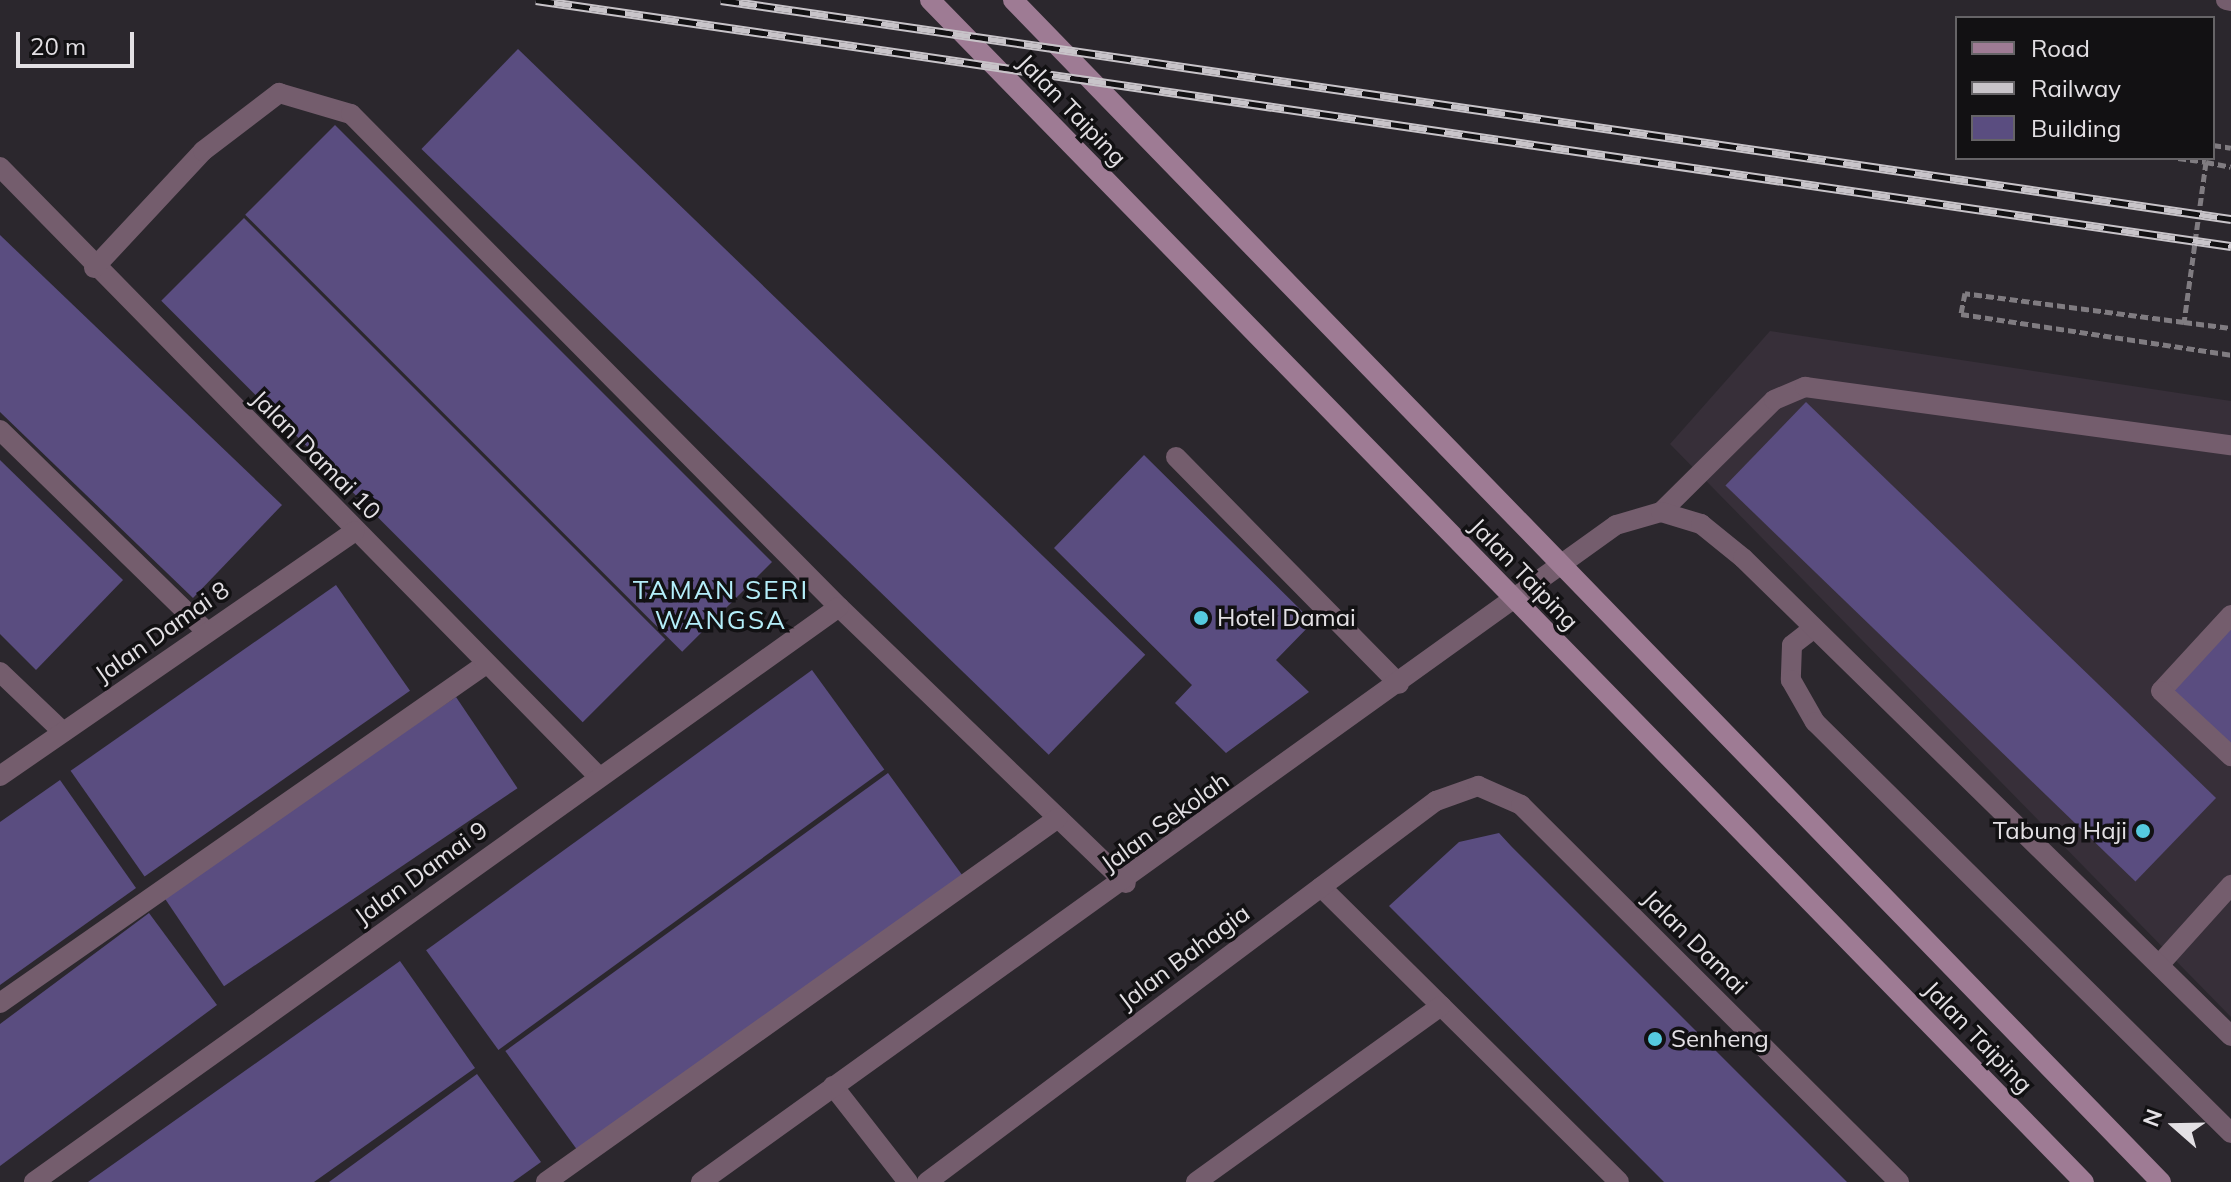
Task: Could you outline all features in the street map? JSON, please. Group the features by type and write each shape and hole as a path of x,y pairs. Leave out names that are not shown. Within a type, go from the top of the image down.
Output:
{"main road":[{"name":"Jalan Taiping","path":"930,0 2084,1182"},
{"name":"Jalan Taiping","path":"1013,0 2161,1182"}],"street":[{"path":"94,268 203,151 279,93 351,114 839,607 1126,883"},
{"name":"Jalan Damai 10","path":"0,167 94,268 599,777"},
{"path":"2231,445 1805,387 1774,400 1661,512 1701,524 1814,628 2231,1036"},
{"path":"0,430 207,632"},
{"path":"1176,457 1399,684"},
{"name":"Jalan Sekolah","path":"701,1182 833,1086 1126,883 1616,525 1661,512"},
{"name":"Jalan Damai 8","path":"0,776 355,531"},
{"name":"Jalan Damai 9","path":"34,1182 839,607"},
{"path":"2231,615 2161,691 2231,756"},
{"path":"1814,628 1792,645 1791,680 1815,722 2231,1133"},
{"path":"0,1003 486,664"},
{"path":"0,672 63,732"},
{"name":"Jalan Bahagia","path":"927,1182 1436,801 1478,786"},
{"name":"Jalan Damai","path":"1478,786 1521,805 1899,1182"},
{"path":"546,1182 1058,818"},
{"path":"2159,965 2231,885"},
{"path":"1321,887 1619,1182"},
{"path":"1196,1182 1441,1006"},
{"path":"833,1086 908,1182"}],"path":[{"path":"2192,160 2231,167"},
{"path":"2184,322 2206,162"},
{"path":"2231,328 1965,293 1961,314 2231,355"}],"shaded area":[{"path":"1770,331 2231,401 2231,1017 1670,444"}],"building":[{"path":"518,49 1145,655 1049,755 421,149"},
{"path":"335,125 772,562 682,652 245,215"},
{"path":"244,218 665,639 583,722 161,301"},
{"path":"0,235 282,505 193,598 0,412"},
{"path":"1806,402 2216,798 2135,881 1725,485"},
{"path":"1144,455 1313,622 1276,660 1309,692 1226,753 1175,703 1192,685 1054,548"},
{"path":"0,460 123,580 36,670 0,634"},
{"path":"336,585 410,691 145,877 71,771"},
{"path":"2231,626 2231,751 2169,693"},
{"path":"812,670 884,770 498,1050 426,950"},
{"path":"456,697 518,788 224,986 163,895"},
{"path":"888,773 963,876 580,1154 505,1051"},
{"path":"60,780 136,888 0,985 0,822"},
{"path":"1499,833 1847,1182 1664,1182 1389,906 1459,842"},
{"path":"149,913 217,1005 0,1166 0,1024"},
{"path":"400,961 475,1068 314,1182 88,1182"},
{"path":"477,1074 541,1162 513,1182 329,1182"}],"railway":[{"path":"536,0 2231,246"},
{"path":"721,0 2231,219"}],"place":[{"name":"Hotel Damai","path":"1201,618"},
{"name":"Tabung Haji","path":"2143,831"},
{"name":"Senheng","path":"1655,1039"}],"district":[{"name":"TAMAN SERI WANGSA","path":"721,605"}]}
